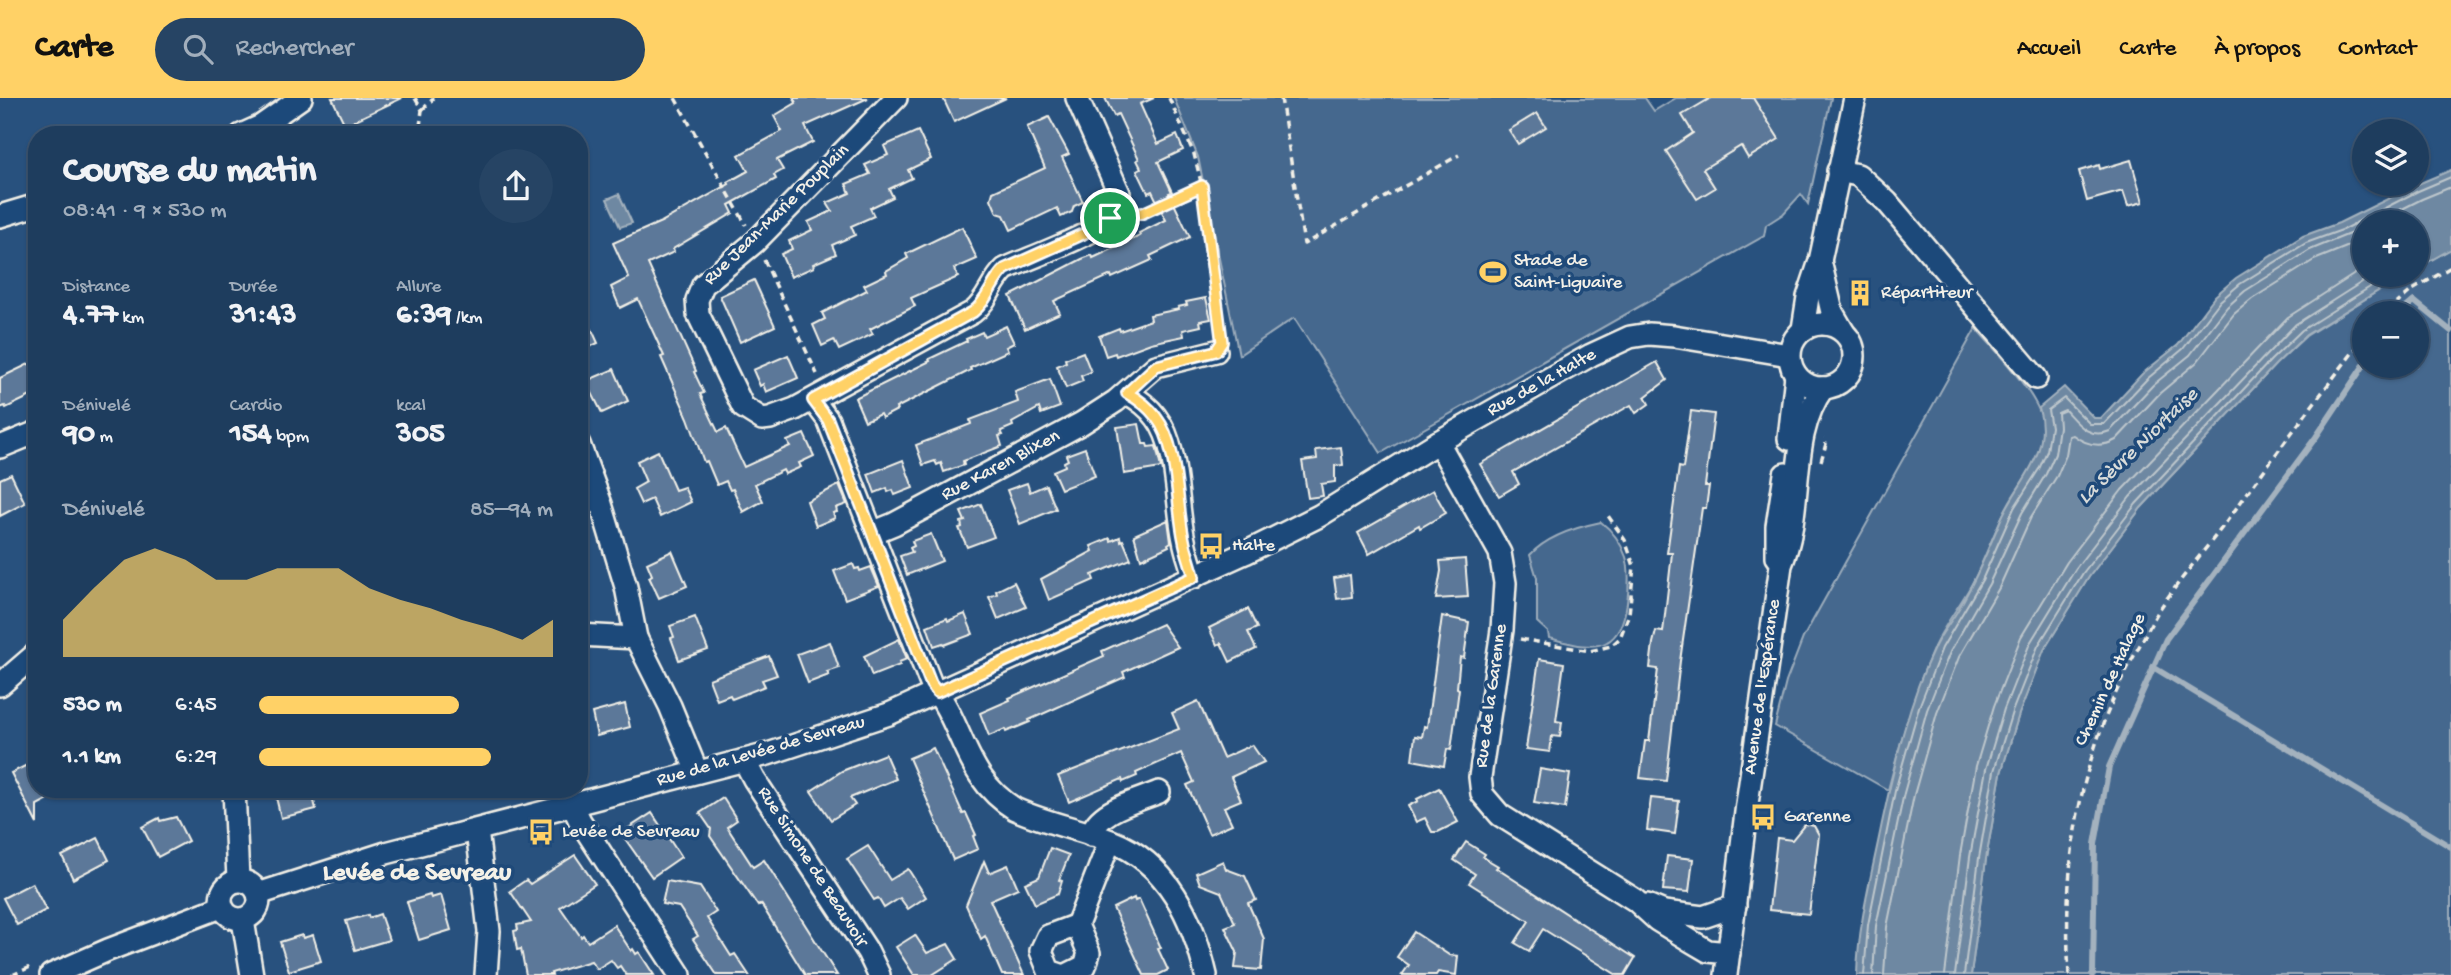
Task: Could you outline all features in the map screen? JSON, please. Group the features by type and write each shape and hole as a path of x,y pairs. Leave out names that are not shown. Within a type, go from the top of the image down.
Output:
{"street":[{"path":"261,126 301,98"},
{"name":"Rue Jean-Marie Pouplain","path":"896,98 755,242 709,279 700,290 697,300 698,314 743,407 754,416 770,418 813,400 973,312 980,307 997,276 1005,269 1083,234 1110,218"},
{"path":"1077,98 1119,193 1118,202 1110,218"},
{"path":"1803,329 1855,98"},
{"path":"1838,171 1858,175 1887,202 2036,378"},
{"path":"0,216 28,208"},
{"path":"1820,261 1832,312 1852,343 1853,366 1838,384 1823,388 1808,385 1793,365 1793,340 1803,329 1819,323 1828,323 1843,331"},
{"name":"Rue de la Halte","path":"1319,516 1438,442 1591,355 1630,337 1648,334 1674,336 1793,365"},
{"name":"Rue Karen Blixen","path":"872,533 894,524 1082,422 1127,393 1156,366 1216,351"},
{"name":"Avenue de l'Espérance","path":"1781,565 1776,552 1777,526 1794,408 1793,365"},
{"name":"Avenue de l'Espérance","path":"1726,975 1750,779 1781,565 1793,527 1804,428 1823,388"},
{"path":"1127,393 1141,401 1157,418 1165,433 1171,454 1184,540 1194,577"},
{"path":"813,400 828,420 931,684 946,704 974,769 983,783 1004,802 1028,815 1100,838 1140,856 1167,881 1175,893 1200,953 1206,975"},
{"path":"0,447 28,436"},
{"name":"Rue de la Garenne","path":"1438,442 1500,553 1505,583 1501,635 1480,777 1482,794 1500,815 1635,900 1657,920 1691,942 1708,951 1729,953"},
{"path":"588,468 625,587 636,638 670,706 697,772"},
{"name":"Rue de la Levée de Sevreau","path":"258,894 386,853 744,760 863,724 1194,577 1319,516"},
{"path":"588,635 636,638"},
{"path":"0,685 28,661"},
{"name":"Rue Simone de Beauvoir","path":"744,760 868,952 879,975"},
{"path":"1067,975 1085,966 1089,953 1077,925 1100,838 1093,826 1103,816 1159,792"},
{"path":"234,798 238,880"},
{"path":"572,804 580,821 680,975"},
{"path":"477,830 489,931 486,975"},
{"path":"238,880 251,884 258,894 260,901 255,914 243,920 230,917 221,907 223,890 238,880"},
{"path":"1635,900 1664,912 1703,917 1735,906"},
{"path":"51,975 221,907"},
{"path":"243,920 251,975"},
{"path":"1061,975 1049,971 1041,951 1048,936 1077,925"}],"path":[{"path":"415,98 422,110"},
{"path":"420,126 422,110 433,98"},
{"path":"1168,98 1194,154 1202,186 1222,342 1216,351"},
{"path":"1281,98 1304,244 1459,155"},
{"path":"1110,218 1143,213 1202,186"},
{"path":"2400,301 2451,267"},
{"name":"Chemin de Halage","path":"2069,975 2068,899 2077,812 2090,759 2126,671 2159,610 2352,353"},
{"path":"1501,635 1590,651 1611,646 1620,638 1629,614 1634,566 1625,540 1606,513"}],"shaded area":[{"name":"Stade de Saint-Liguaire","path":"1174,98 1645,98 1654,111 1676,98 1831,98 1808,204 1801,194 1783,214 1766,225 1764,236 1381,453 1294,318 1239,355 1198,157"},
{"path":"2451,249 2451,975 1971,975 1986,859 2001,773 2019,714 2043,651 2089,577 2141,508 2276,364 2306,336 2352,307 2352,378 2429,378 2429,301 2362,301 2385,287 2429,287 2429,261"},
{"path":"1976,328 2033,399 2043,423 2041,445 2038,456 2003,514 1975,578 1934,647 1914,700 1888,790 1775,726 1786,682 1803,638"},
{"path":"1601,522 1619,542 1628,566 1627,603 1620,627 1614,636 1601,645 1578,645 1549,638 1548,632 1537,622 1537,578 1530,555 1554,538"}],"water":[{"path":"2451,170 2451,249 2429,261 2429,210 2365,210 2394,196 2429,196 2429,179"},
{"path":"619,194 632,223 620,227 607,199"},
{"name":"La Sèvre Niortaise","path":"2352,217 2352,287 2384,287 2362,301 2352,301 2352,307 2306,335 2276,364 2141,508 2089,577 2044,650 2019,714 2001,773 1986,859 1971,975 1857,975 1866,899 1892,778 1910,711 1935,646 1964,599 2008,505 2032,466 2041,440 2039,408 2064,387 2094,418 2101,418 2142,374 2178,345 2215,296 2236,278 2303,236"}],"building":[{"path":"332,98 402,98 345,125"},
{"path":"794,98 868,98 805,126 813,142 777,160 783,170 774,175 776,179 729,205 733,213 673,249 674,252 648,264 696,371 694,372 704,393 700,394 718,432 726,428 744,467 790,446 787,441 804,434 814,456 799,463 801,467 785,474 783,470 755,484 763,501 743,512 733,489 730,490 726,481 717,485 707,461 704,462 661,357 664,356 638,299 620,308 611,287 629,278 613,243 661,222 748,171 739,155 782,131 774,116 796,103"},
{"path":"943,98 1006,98 954,122"},
{"path":"1105,98 1154,98 1140,104 1158,144 1177,135 1183,150 1158,162 1190,237 1150,256 1152,260 1054,301 1060,313 1025,329 1010,296 1082,259 1092,255 1093,258 1140,236 1139,233 1166,220 1152,191 1148,193 1137,170 1141,168 1137,160 1139,159 1118,114 1114,116"},
{"path":"1711,98 1753,98 1779,139 1748,158 1741,146 1703,169 1715,188 1697,199 1666,151 1693,133 1682,115"},
{"path":"1537,113 1546,127 1518,144 1509,130"},
{"path":"1049,117 1069,154 1062,157 1083,202 1061,217 1057,208 1011,230 1004,215 997,213 991,199 993,192 1045,168 1027,127"},
{"path":"918,131 931,159 908,170 912,178 889,189 893,197 870,208 874,216 851,226 855,235 832,245 836,254 791,277 781,254 792,249 789,241 812,230 808,222 832,211 827,203 850,193 846,184 870,174 865,165 888,155 884,146"},
{"path":"2131,160 2143,202 2128,206 2123,191 2087,201 2079,171 2099,165 2100,169"},
{"path":"962,227 977,259 954,269 958,277 911,298 915,306 870,329 873,334 839,350 834,340 822,346 813,325 825,319 822,313 867,290 864,285 887,274 886,271 908,258 906,254"},
{"path":"754,280 775,326 740,342 720,296"},
{"path":"1206,298 1211,319 1200,321 1201,326 1183,330 1184,336 1151,343 1116,356 1115,353 1106,356 1099,336 1151,320 1150,315 1179,309 1178,307 1187,305 1186,302"},
{"path":"588,321 598,343 588,348"},
{"path":"1006,326 1014,343 1006,347 1008,351 970,368 971,370 896,408 897,410 882,418 880,414 865,421 855,398 930,361 929,359 967,341 966,339 982,332 984,336"},
{"path":"1083,352 1091,372 1081,376 1083,381 1066,388 1057,366 1066,362 1065,359"},
{"path":"788,355 798,378 766,392 763,384 760,386 753,370"},
{"path":"1657,362 1667,380 1645,397 1649,404 1636,413 1631,405 1513,472 1519,484 1499,496 1480,464"},
{"path":"28,364 28,397 6,408 0,408 0,378"},
{"path":"614,369 628,401 602,413 588,380"},
{"path":"1050,379 1060,407 1041,414 1039,408 1012,423 1013,426 1001,431 1003,435 999,436 1002,446 963,461 964,465 944,472 941,463 937,465 935,461 923,465 916,445 1018,402 1015,392"},
{"path":"1691,411 1714,414 1705,486 1709,486 1706,508 1702,508 1666,781 1640,778 1645,741 1649,741 1658,669 1650,668 1653,643 1656,631 1663,632 1672,553 1667,553 1679,467 1683,468"},
{"path":"1139,424 1143,444 1148,447 1156,446 1161,468 1124,474 1117,427"},
{"path":"1341,447 1343,465 1335,466 1335,482 1321,484 1323,496 1308,498 1302,461 1317,459 1316,450"},
{"path":"1085,448 1095,476 1061,489 1053,471 1065,466 1064,462 1068,460 1066,455"},
{"path":"658,451 675,490 684,487 691,502 660,517 652,499 641,504 634,489 646,482 637,461"},
{"path":"903,460 913,488 895,495 893,490 888,492 887,488 875,493 868,474"},
{"path":"11,474 25,503 0,516 0,479"},
{"path":"1027,483 1030,492 1046,485 1056,509 1020,524 1007,490"},
{"path":"839,485 847,504 836,508 837,512 833,513 835,518 816,526 807,501"},
{"path":"1433,490 1446,513 1369,554 1358,533"},
{"path":"981,504 994,537 967,547 959,528 962,527 961,522 965,521 961,512"},
{"path":"1168,520 1171,542 1169,546 1141,559 1134,535"},
{"path":"931,534 942,561 907,575 900,556 912,552 912,541"},
{"path":"1120,537 1131,559 1092,575 1094,580 1049,600 1041,579 1093,551 1091,546"},
{"path":"672,551 687,586 659,598 649,577 652,575 647,563"},
{"path":"1465,559 1468,597 1436,599 1440,561"},
{"path":"853,564 855,569 859,568 860,571 871,567 879,586 845,599 834,571"},
{"path":"1350,575 1352,597 1337,599 1334,578"},
{"path":"1014,582 1026,607 998,619 989,597"},
{"path":"1248,609 1257,628 1248,632 1256,649 1230,662 1221,643 1217,645 1209,628"},
{"path":"965,614 973,634 934,646 927,626"},
{"path":"1442,616 1469,622 1464,658 1460,657 1451,750 1447,749 1444,766 1412,760 1415,736 1422,737 1424,726 1427,727"},
{"path":"695,617 708,650 679,660 671,638 674,637 670,626"},
{"path":"1162,624 1178,647 1123,672 1125,677 1029,720 1030,722 989,736 980,713 1104,656 1102,651"},
{"path":"899,639 907,659 899,662 900,665 872,676 864,656"},
{"path":"830,642 839,668 808,683 797,654"},
{"path":"769,656 777,675 762,680 765,686 732,699 730,695 717,700 709,679"},
{"path":"1539,659 1564,663 1556,721 1562,722 1560,737 1552,736 1550,752 1526,749"},
{"path":"1198,701 1223,758 1252,745 1264,762 1231,777 1241,800 1224,807 1232,824 1209,834 1187,785 1194,782 1181,753 1136,773 1137,776 1123,782 1122,779 1069,802 1058,776 1179,729 1172,713"},
{"path":"625,704 630,727 597,736 592,713"},
{"path":"933,748 963,814 966,813 976,835 973,836 978,849 953,860 909,758"},
{"path":"885,754 896,779 850,798 855,805 831,820 811,791 842,771"},
{"path":"28,764 28,798 50,798 37,805 37,824 11,773"},
{"path":"1540,769 1570,774 1565,808 1534,803"},
{"path":"1439,788 1458,822 1438,832 1432,832 1425,818 1416,822 1408,806"},
{"path":"276,798 313,798 316,809 281,818"},
{"path":"723,798 737,820 727,827 753,867 764,860 837,975 805,975 761,904 758,906 710,836 711,829 700,813"},
{"path":"1651,798 1679,801 1675,834 1647,830"},
{"path":"652,813 681,857 652,877 621,833"},
{"path":"176,817 188,841 158,857 142,827 159,818 160,821"},
{"path":"1805,824 1814,826 1819,835 1809,914 1769,910 1777,838 1792,840"},
{"path":"98,838 109,860 73,879 62,856"},
{"path":"1466,842 1485,854 1483,857 1498,866 1496,868 1635,958 1625,975 1617,975 1543,929 1529,951 1515,943 1529,921 1469,883 1475,874 1454,860"},
{"path":"868,846 890,880 908,869 926,897 908,909 900,898 884,908 878,898 874,900 847,859"},
{"path":"1050,848 1069,855 1059,880 1062,881 1058,894 1035,904 1025,883 1039,877"},
{"path":"575,855 595,884 560,907 581,937 583,935 588,942 614,925 631,951 633,949 636,954 639,952 654,975 626,975 620,966 617,968 611,960 597,969 591,961 551,973 552,975 526,975 521,949 517,950 514,931 518,930 517,925 531,922 510,891 526,880 530,884"},
{"path":"1667,856 1693,859 1689,892 1663,890"},
{"path":"984,861 989,873 1008,865 1018,888 990,900 1024,975 1002,975 985,936 981,939 966,905"},
{"path":"1223,861 1226,869 1245,876 1256,900 1248,903 1264,939 1261,970 1235,968 1237,952 1225,927 1235,923 1221,892 1200,884 1196,873"},
{"path":"667,881 700,887 716,912 707,918 731,956 735,954 749,975 717,975 693,939 698,936 679,907 662,904"},
{"path":"32,883 46,910 17,925 3,898"},
{"path":"430,895 431,898 441,895 451,930 419,940 407,902"},
{"path":"1134,898 1135,901 1139,899 1168,970 1158,975 1144,975 1113,908"},
{"path":"380,914 389,940 355,950 346,921"},
{"path":"1414,932 1449,955 1458,956 1456,975 1438,972 1436,975 1402,975 1409,965 1397,957"},
{"path":"302,935 303,938 313,935 321,961 289,971 280,942"},
{"path":"915,935 927,953 948,944 957,959 932,975 914,975 896,947"}],"waterway":[{"path":"2429,313 2451,331"},
{"path":"2093,975 2095,844 2109,767 2166,639 2316,437 2355,378"},
{"path":"2153,667 2451,847"}],"place":[{"name":"Stade de Saint-Liguaire","path":"1493,272"},
{"name":"Répartiteur","path":"1860,293"},
{"name":"Halte","path":"1211,546"},
{"name":"Garenne","path":"1763,817"},
{"name":"Levée de Sevreau","path":"541,832"}],"district":[{"name":"Levée de Sevreau","path":"417,874"}],"route":[{"path":"1202,186 1222,342 1216,351 1156,366 1127,393 1141,401 1157,418 1165,433 1171,454 1184,540 1194,577 937,692 931,684 828,420 813,400 973,312 980,307 997,276 1005,269 1083,234 1110,218 1143,213 1202,186"}]}
